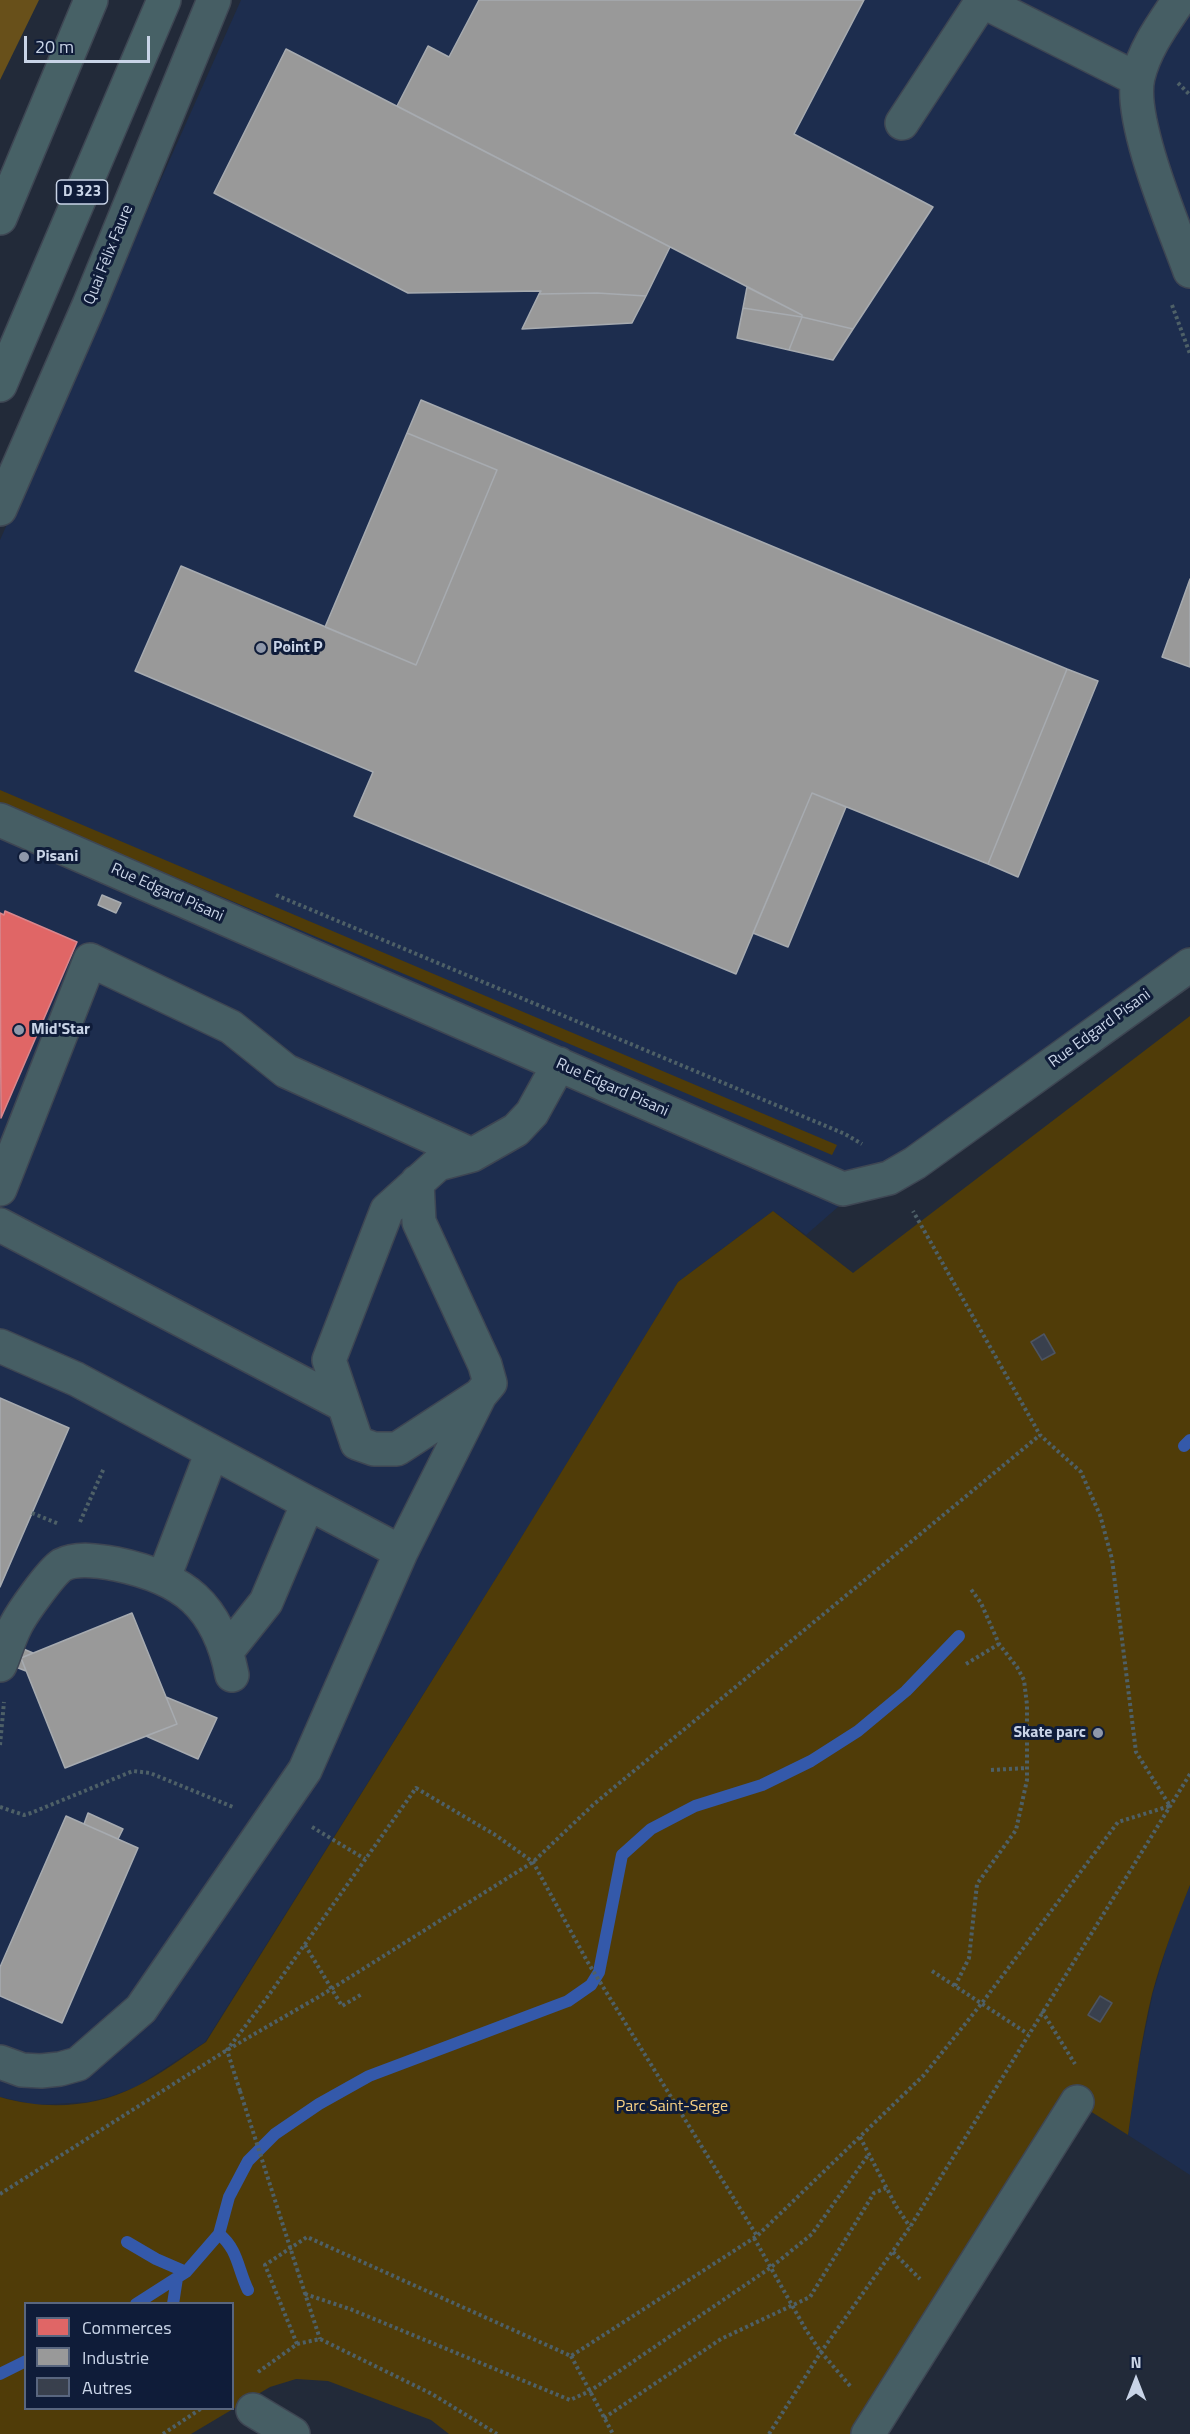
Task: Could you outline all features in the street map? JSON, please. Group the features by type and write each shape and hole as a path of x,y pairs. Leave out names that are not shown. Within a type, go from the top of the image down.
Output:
{"highway":[{"path":"0,218 91,0"},
{"name":"D 323","path":"0,385 164,0"}],"street":[{"name":"Quai Félix Faure","path":"0,509 88,306 214,0"},
{"path":"1179,0 1146,52 1137,79 1145,146 1190,271"},
{"path":"902,123 982,1 1137,79"},
{"name":"Rue Edgard Pisani","path":"0,820 843,1189 889,1178 915,1162 1190,965"},
{"path":"0,1189 90,960 231,1027 286,1071 472,1155"},
{"path":"480,1395 397,1449 374,1449 357,1443 329,1360 387,1210 438,1164 472,1155 516,1130 532,1113 559,1064"},
{"path":"0,2062 22,2070 40,2072 78,2064 141,2009 305,1770 401,1552 480,1395 490,1383 419,1222 417,1182"},
{"path":"0,1226 344,1405"},
{"path":"0,1346 76,1379 401,1552"},
{"path":"164,1577 212,1452"},
{"path":"0,1665 15,1626 53,1573 63,1564 94,1560 139,1569 164,1577 186,1591 206,1609 219,1629 230,1663 266,1602 308,1503"},
{"path":"873,2426 1077,2102"},
{"path":"253,2409 293,2434"}],"path":[{"path":"274,895 845,1134 865,1146"},
{"path":"913,1211 1040,1435 1081,1472 1100,1515 1112,1560 1136,1752 1170,1806"},
{"path":"0,2194 227,2050 332,1989 533,1862 594,1804 1040,1435"},
{"path":"32,1513 65,1527"},
{"path":"955,1986 969,1958 977,1884 1016,1830 1027,1780 1027,1692 1017,1667 999,1644 981,1603 970,1588"},
{"path":"966,1664 999,1644"},
{"path":"991,1770 1027,1768"},
{"path":"0,1808 24,1815 133,1771 150,1773 254,1815 307,1825 365,1859"},
{"path":"769,2434 821,2352 910,2227 1190,1774"},
{"path":"227,2050 305,1945 416,1788 497,1836 533,1862 587,1961 755,2237 770,2268 821,2352 873,2426"},
{"path":"571,2355 755,2237 924,2075 982,2003 1118,1822 1170,1806"},
{"path":"305,1945 342,2006 362,1994"},
{"path":"932,1971 1028,2034"},
{"path":"1042,2011 1087,2083 1077,2102"},
{"path":"227,2050 320,2339"},
{"path":"860,2137 886,2188 910,2227"},
{"path":"305,2295 351,2308 570,2400 590,2391 770,2268 812,2234 869,2154"},
{"path":"604,2418 721,2339 810,2297 874,2193 886,2188"},
{"path":"297,2344 265,2265 307,2237 571,2355 613,2434"},
{"path":"251,2376 297,2344 320,2339 432,2394 497,2434"},
{"path":"163,2434 200,2410"}],"shaded area":[{"path":"0,0 39,0 0,80"},
{"path":"241,0 1190,0 1190,946 855,1192 806,1235 773,1211 678,1282 508,1559 205,2042 136,2087 112,2096 88,2102 36,2105 0,2097 0,540"},
{"path":"1190,1885 1190,2175 1128,2135 1138,2065 1153,1993 1173,1926"}],"green space":[{"path":"0,790 837,1145 832,1155 0,803"},
{"name":"Parc Saint-Serge","path":"1190,1016 1190,1885 1152,1994 1141,2046 1128,2135 1090,2111 854,2434 449,2434 431,2420 328,2381 296,2379 270,2387 234,2408 234,2302 24,2302 24,2410 231,2410 191,2434 0,2434 0,2097 51,2105 69,2105 103,2099 144,2082 206,2042 678,1282 773,1211 853,1273"}],"building: Commerces":[{"name":"Mid'Star","path":"5,911 77,942 1,1118 0,913 4,915"}],"building: Industrie":[{"path":"479,0 864,0 794,134 933,207 853,329 802,317 397,106 428,46 449,57"},
{"path":"286,49 670,247 646,296 597,293 539,294 541,291 408,293 214,193"},
{"path":"747,287 802,315 802,317 743,308"},
{"path":"597,293 646,296 632,323 522,329 539,294"},
{"path":"743,308 802,317 789,350 737,338"},
{"path":"802,317 853,329 833,360 789,350"},
{"path":"421,400 1067,669 988,864 812,793 736,974 354,816 373,772 135,671 181,566 416,665 497,470 407,433"},
{"path":"407,433 497,470 416,665 325,627"},
{"path":"1190,579 1190,667 1162,657"},
{"path":"1067,669 1098,681 1018,877 988,864"},
{"path":"812,793 846,807 788,947 753,933"},
{"path":"102,895 121,903 116,913 98,905"},
{"path":"0,1398 69,1428 0,1587"},
{"path":"132,1613 177,1724 65,1768 21,1658"},
{"path":"0,1639 33,1653 21,1658 26,1671 0,1661"},
{"path":"166,1697 217,1718 198,1759 146,1736 177,1724"},
{"path":"88,1813 123,1829 118,1839 84,1824"},
{"path":"66,1816 138,1848 62,2023 0,1996 0,1967"}],"building: Autres":[{"path":"1044,1334 1055,1353 1042,1360 1031,1342"},
{"path":"1100,1996 1112,2003 1100,2022 1088,2015"}],"waterway":[{"path":"1184,1446 1190,1440"},
{"path":"139,2302 186,2272 219,2234 229,2197 248,2161 275,2134 319,2104 369,2076 568,2001 591,1985 599,1972 622,1855 651,1829 695,1806 762,1785 811,1761 858,1731 906,1691 959,1636"},
{"path":"219,2234 234,2253 248,2290"},
{"path":"127,2242 156,2259 186,2272"},
{"path":"173,2302 177,2278"},
{"path":"0,2374 24,2362"}],"place":[{"name":"Point P","path":"261,648"},
{"name":"Pisani","path":"24,857"},
{"name":"Mid'Star","path":"19,1030"},
{"name":"Skate parc","path":"1098,1733"}]}
